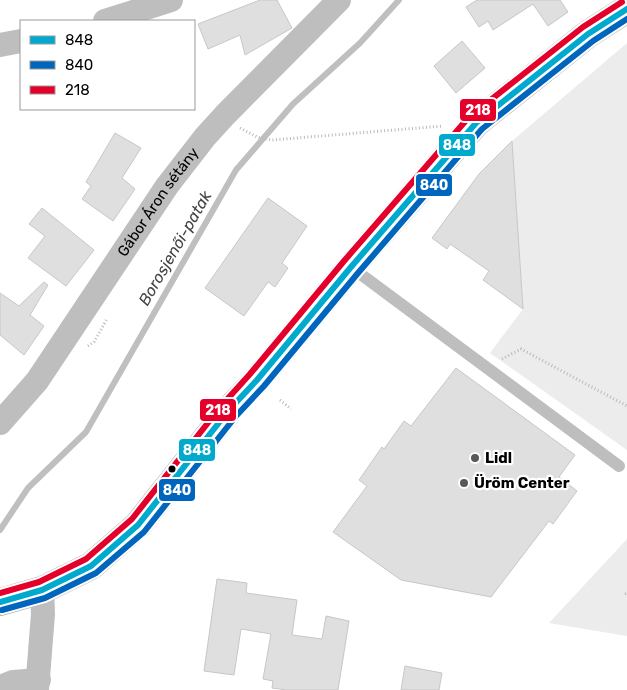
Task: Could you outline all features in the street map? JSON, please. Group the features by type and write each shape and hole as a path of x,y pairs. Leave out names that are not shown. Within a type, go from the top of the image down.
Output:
{"main road":[{"path":"0,602 42,590 91,566 138,525 228,410 257,380 476,123 588,34 627,9"}],"street":[{"path":"108,20 171,0"},
{"name":"Gábor Áron sétány","path":"4,410 37,381 167,186 205,137 339,0"},
{"path":"0,45 20,41"},
{"path":"0,687 13,682 38,685 43,614 42,590"}],"lane":[{"path":"351,268 619,466"}],"path":[{"path":"241,130 257,137 272,140 476,123"},
{"path":"486,367 521,349 627,406"},
{"path":"280,400 291,408"}],"shaded area":[{"path":"627,43 627,450 490,353 523,309 512,141"},
{"path":"627,539 627,636 549,623"}],"building":[{"path":"260,0 277,0 292,28 245,55 240,35 208,49 198,24"},
{"path":"477,0 560,0 568,12 548,26 533,4 493,30 488,21 479,27 466,7"},
{"path":"462,41 485,68 456,93 434,66"},
{"path":"115,133 141,148 122,178 135,189 113,221 82,199 91,186 86,182"},
{"path":"512,141 523,309 483,280 489,271 450,244 447,249 432,238 479,174"},
{"path":"268,198 307,226 282,263 288,268 275,287 268,282 244,316 205,288"},
{"path":"42,208 94,250 66,286 28,258 45,236 29,224"},
{"path":"44,282 48,285 30,315 44,326 24,355 0,335 0,293 19,306"},
{"name":"Üröm Center","path":"456,368 575,455 559,477 577,491 553,524 549,521 491,597 401,580 333,532 367,486 359,480 382,447 384,449 404,421 411,426"},
{"path":"217,579 247,583 246,593 297,600 292,635 322,639 326,616 349,621 338,690 287,690 272,688 273,681 263,679 271,634 241,629 234,675 204,671"},
{"path":"405,666 442,673 439,690 401,690"}],"waterway":[{"name":"Borosjenői-patak","path":"0,530 28,488 86,432 236,170 293,104 360,43 399,0"}],"transit line":[{"name":"218","path":"0,593 39,582 86,559 132,519 222,405 469,117 583,27 622,2"},
{"name":"848","path":"0,602 42,590 91,566 138,525 229,410 257,380 351,267 476,123 588,34 627,9"},
{"name":"840","path":"2,610 45,598 96,573 144,532 236,416 264,386 482,129 593,41 627,19"}],"place":[{"name":"Lidl","path":"475,458"},
{"name":"Üröm Center","path":"464,483"}]}
